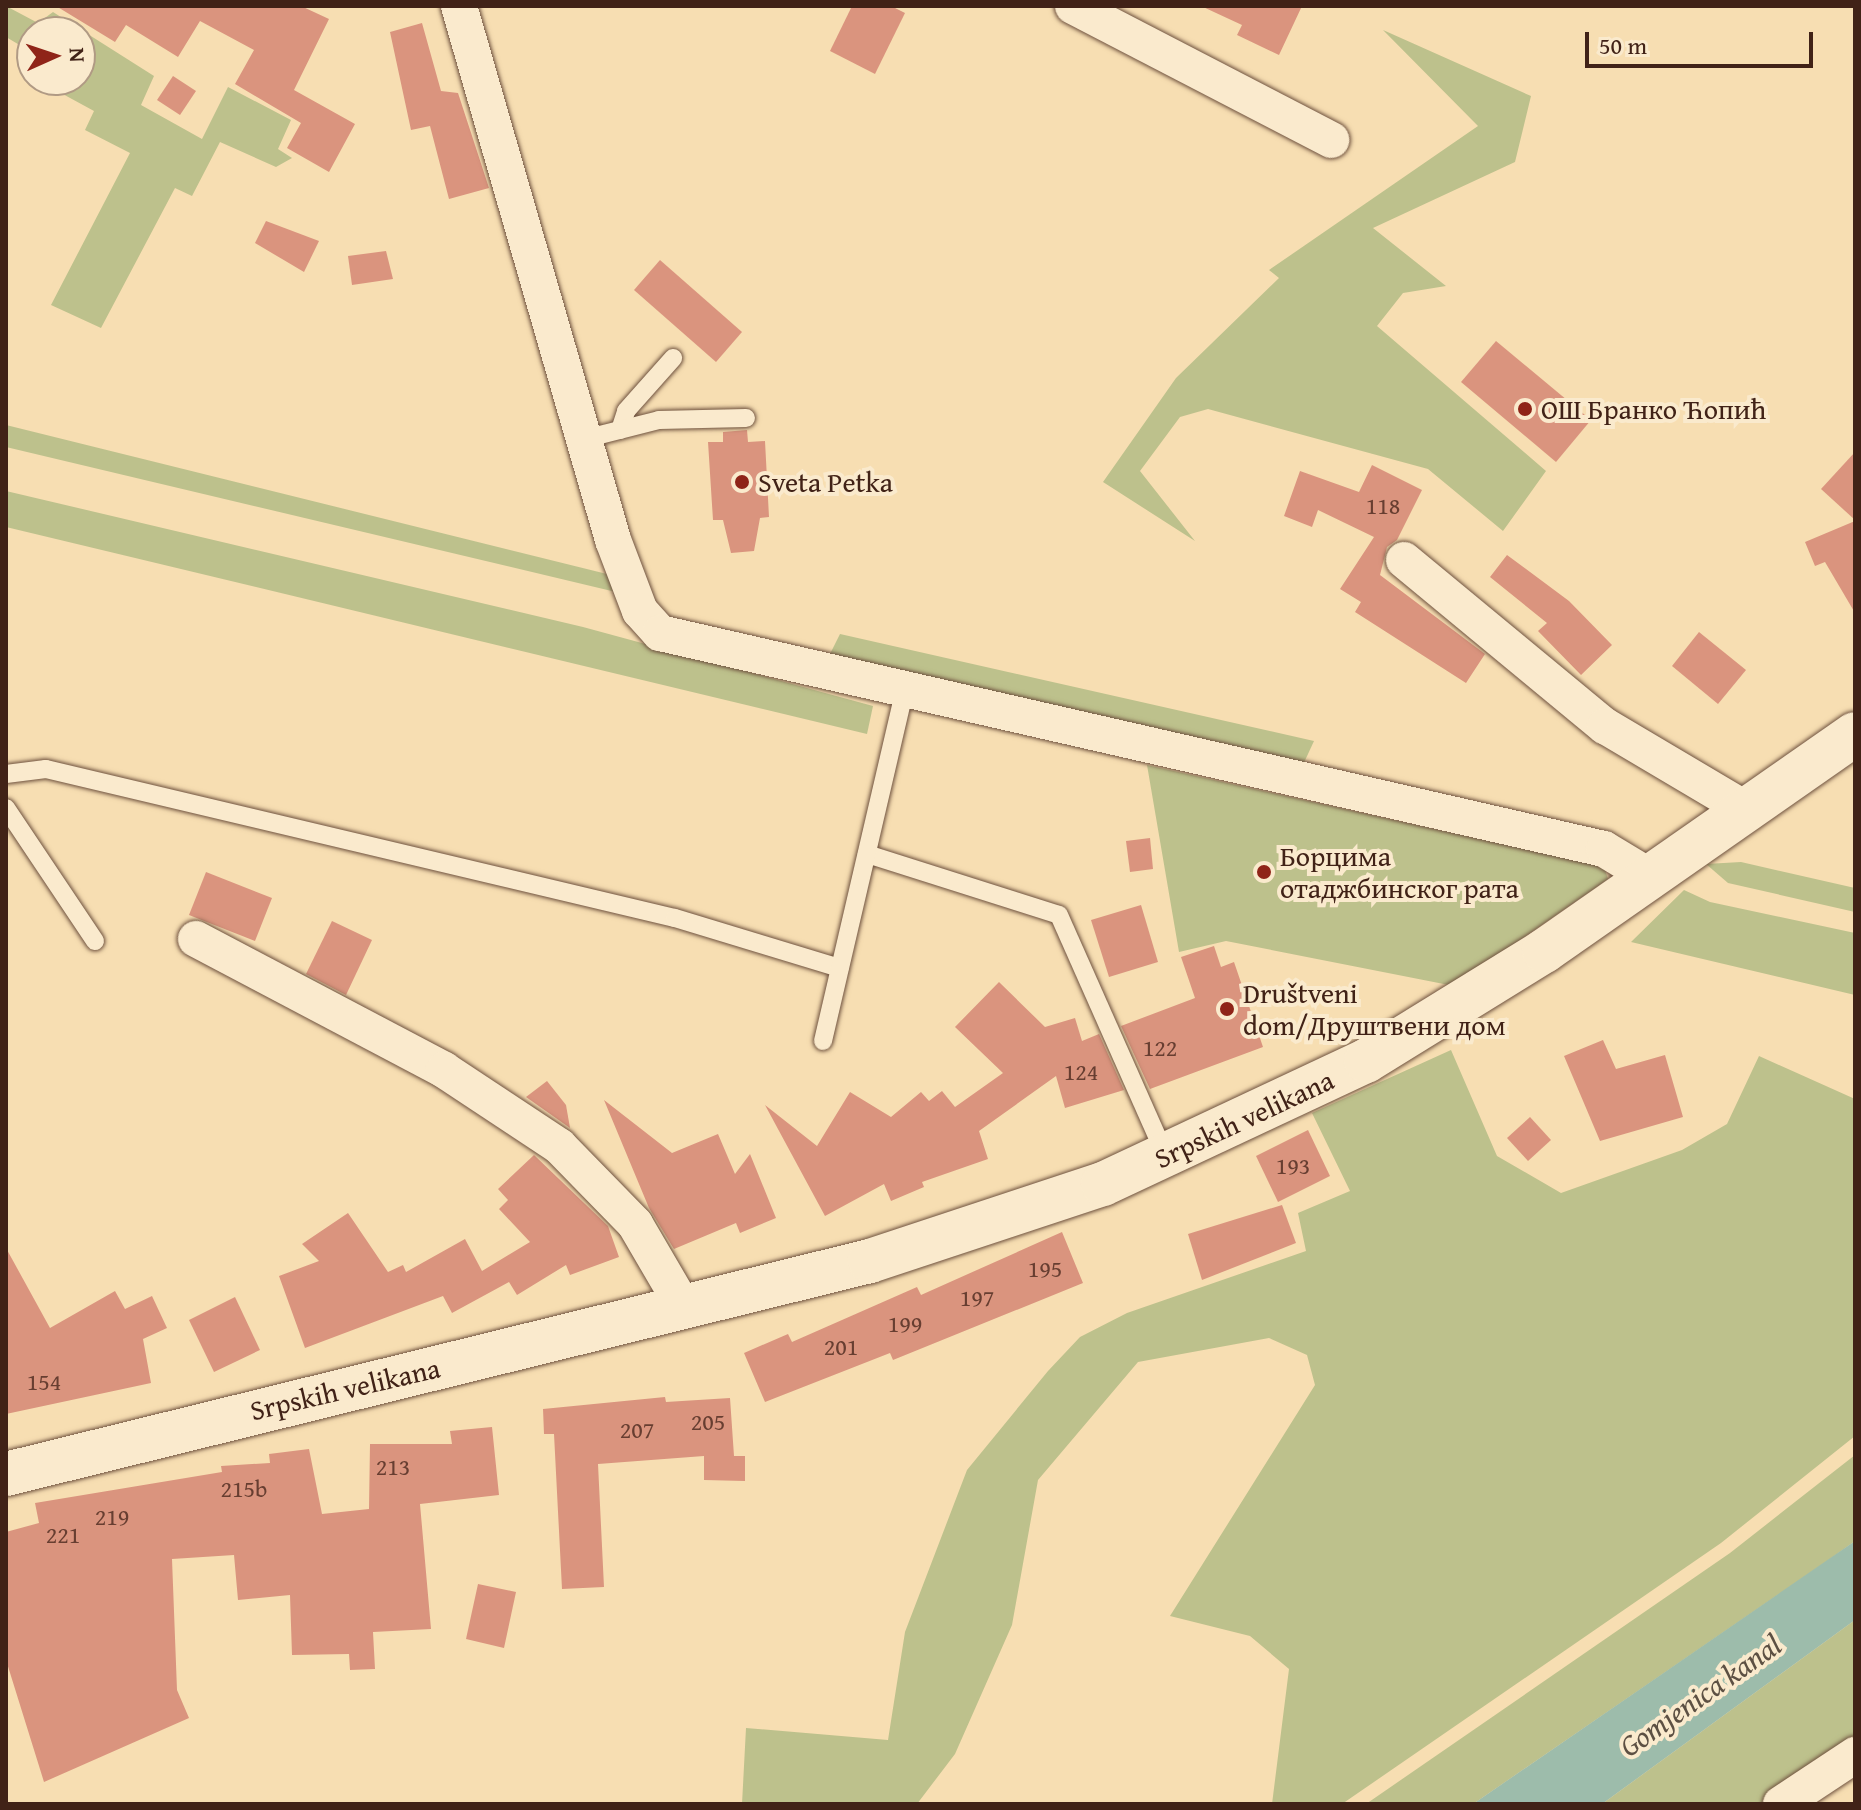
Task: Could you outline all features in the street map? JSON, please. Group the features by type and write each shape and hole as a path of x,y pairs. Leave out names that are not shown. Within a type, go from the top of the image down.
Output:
{"main road":[{"name":"Srpskih velikana","path":"6,1474 684,1308 963,1233 1166,1157 1366,1061 1652,878 1855,734"}],"street":[{"path":"459,6 584,439 635,597 660,633 1604,849 1652,878"},
{"path":"1073,6 1331,140"},
{"path":"1404,560 1605,726 1747,810"},
{"path":"196,939 444,1070 559,1146 635,1224 684,1308"},
{"path":"1781,1804 1855,1755"}],"lane":[{"path":"620,430 626,411 673,358"},
{"path":"584,439 659,420 746,418"},
{"path":"823,1041 905,689"},
{"path":"6,774 46,769 675,918 840,968"},
{"path":"6,808 95,941"},
{"path":"867,854 1059,915 1166,1157"}],"green space":[{"path":"6,6 25,16 16,16 16,43 6,37"},
{"path":"1383,30 1531,96 1515,162 1373,228 1446,286 1403,293 1377,326 1546,471 1503,531 1428,469 1208,409 1180,417 1140,471 1195,541 1103,482 1176,378 1279,278 1269,270 1478,126"},
{"path":"96,39 154,76 141,105 202,139 228,87 291,120 278,149 292,158 276,167 220,142 192,196 175,188 101,328 51,305 130,153 85,130 94,111 66,96 96,96"},
{"path":"6,425 615,576 620,593 6,447"},
{"path":"6,491 583,627 873,706 867,734 6,527"},
{"path":"840,634 1314,741 1302,767 829,656"},
{"path":"1147,765 1604,867 1608,879 1454,986 1226,941 1179,952"},
{"path":"1741,862 1855,888 1855,912 1728,883 1706,864"},
{"path":"1684,890 1710,902 1855,933 1855,995 1631,942"},
{"path":"1451,1050 1497,1156 1561,1193 1682,1150 1727,1124 1759,1056 1855,1099 1855,1436 1721,1543 1342,1804 1272,1804 1289,1669 1250,1636 1170,1616 1315,1385 1307,1355 1269,1338 1138,1362 1038,1480 1012,1625 955,1754 917,1804 742,1804 746,1728 888,1740 905,1632 967,1470 1048,1371 1080,1337 1127,1313 1306,1251 1298,1213 1350,1191 1312,1113"},
{"path":"1855,1455 1855,1541 1827,1561 1473,1804 1366,1804 1730,1553"},
{"path":"1855,1620 1855,1737 1761,1804 1602,1804"}],"water":[{"name":"Gomjenica kanal","path":"1855,1541 1855,1620 1602,1804 1473,1804"}],"building":[{"path":"56,6 301,6 329,19 294,90 355,124 329,172 287,148 301,123 235,84 254,50 200,21 178,57 126,25 115,42 96,30 96,16 72,16"},
{"path":"852,6 891,6 905,13 875,74 830,51"},
{"path":"1201,6 1302,6 1279,55 1237,35 1242,25"},
{"path":"422,23 441,91 458,93 489,188 449,199 430,126 411,130 390,32"},
{"path":"173,76 196,91 180,115 157,100"},
{"path":"266,221 319,241 304,272 255,243"},
{"path":"386,251 393,279 352,285 348,256"},
{"path":"660,260 742,332 716,362 634,290"},
{"name":"ОШ Бранко Ћопић","path":"1496,341 1591,420 1556,462 1461,382"},
{"name":"Sveta Petka","path":"747,430 748,442 765,441 769,517 760,518 754,551 731,553 723,520 713,520 708,442 723,442 723,432"},
{"path":"1855,452 1855,520 1821,489"},
{"path":"1372,465 1422,490 1397,540 1387,547 1380,575 1485,654 1466,683 1355,612 1361,602 1340,589 1374,537 1318,510 1312,527 1284,516 1300,471 1359,492"},
{"path":"1855,521 1855,613 1825,562 1815,566 1805,542"},
{"path":"1507,555 1569,601 1612,645 1581,675 1538,631 1547,623 1490,577"},
{"path":"1699,632 1746,670 1718,704 1672,666"},
{"path":"1150,838 1153,869 1130,872 1126,841"},
{"path":"206,872 272,898 255,941 189,915"},
{"path":"1141,905 1158,962 1109,977 1091,920"},
{"path":"332,921 372,940 346,995 306,974"},
{"path":"1214,946 1221,967 1234,962 1263,1047 1150,1089 1121,1026 1195,998 1181,957"},
{"path":"999,982 1045,1027 1075,1018 1082,1041 1099,1034 1124,1090 1065,1108 1056,1076 979,1131 988,1159 922,1182 924,1187 891,1201 884,1184 825,1216 765,1105 817,1146 850,1092 891,1117 921,1092 929,1101 942,1091 955,1107 1003,1073 955,1027"},
{"path":"1603,1040 1616,1069 1665,1055 1683,1117 1600,1141 1564,1056"},
{"path":"547,1081 566,1105 570,1128 526,1097"},
{"path":"604,1100 672,1153 718,1134 735,1174 750,1154 776,1218 740,1233 736,1223 674,1249 649,1208"},
{"path":"1530,1117 1551,1140 1528,1161 1507,1138"},
{"path":"1308,1130 1330,1176 1278,1202 1256,1156"},
{"path":"534,1155 608,1226 619,1257 570,1275 566,1265 517,1295 509,1282 452,1313 443,1296 305,1348 279,1276 319,1261 302,1244 348,1213 388,1272 403,1265 406,1272 465,1239 482,1271 530,1242 499,1209 508,1200 498,1189"},
{"path":"1282,1205 1296,1243 1202,1280 1188,1234"},
{"path":"1062,1232 1083,1283 893,1360 890,1353 765,1402 744,1353 788,1334 792,1342 917,1287 921,1295"},
{"path":"6,1248 50,1328 115,1291 125,1309 152,1296 167,1328 143,1339 151,1383 6,1414"},
{"path":"235,1297 260,1350 214,1372 189,1320"},
{"path":"665,1397 666,1402 730,1398 734,1456 745,1456 745,1481 704,1480 704,1456 598,1464 604,1587 562,1589 554,1434 544,1434 543,1409"},
{"path":"492,1427 499,1495 420,1504 431,1629 373,1632 375,1669 350,1670 349,1654 292,1655 290,1595 238,1600 234,1555 172,1559 177,1690 189,1718 44,1782 6,1660 6,1532 39,1523 35,1503 222,1472 221,1466 270,1463 269,1454 309,1449 322,1514 369,1509 370,1444 452,1444 450,1431"},
{"path":"478,1584 516,1592 504,1648 466,1639"}],"place":[{"name":"ОШ Бранко Ћопић","path":"1525,409"},
{"name":"Sveta Petka","path":"742,482"},
{"name":"Борцима отаджбинског рата","path":"1264,872"},
{"name":"Društveni dom/Друштвени дом","path":"1227,1009"}]}
